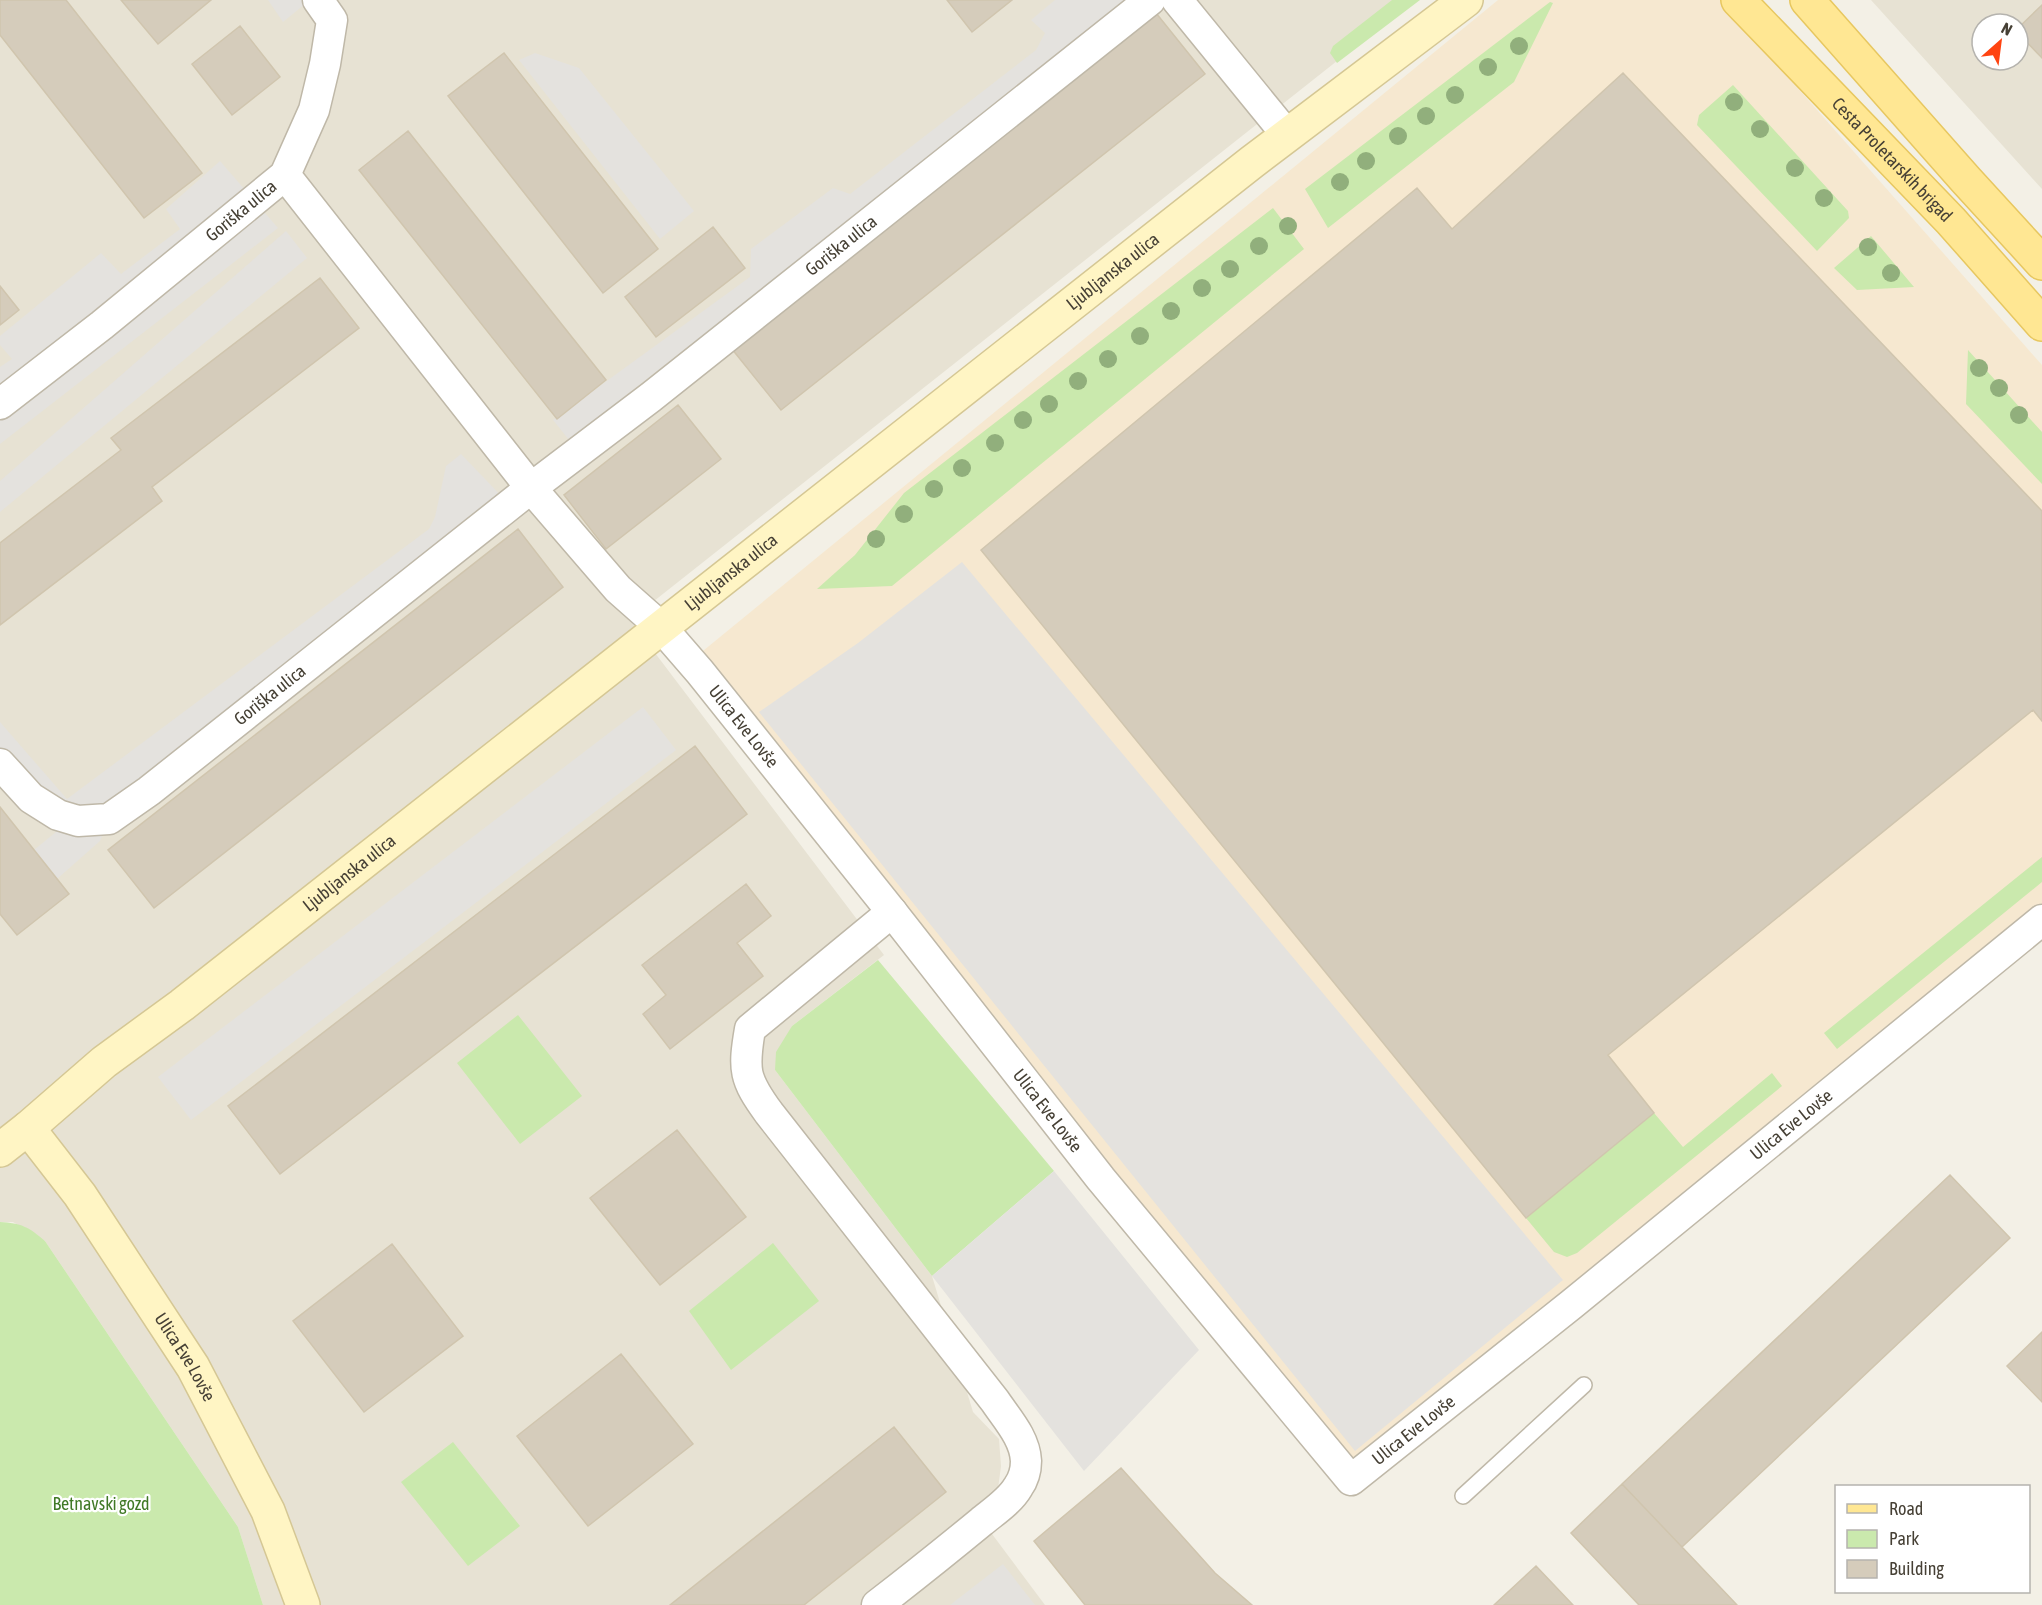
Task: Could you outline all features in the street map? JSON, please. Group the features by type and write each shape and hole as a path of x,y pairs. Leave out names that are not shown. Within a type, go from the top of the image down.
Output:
{"main road":[{"name":"Cesta Proletarskih brigad","path":"1738,0 1951,221 2042,324"},
{"path":"1807,0 2042,263"}],"street":[{"name":"Goriška ulica","path":"0,404 102,325 285,175 314,110 325,64 332,20 318,0"},
{"name":"Goriška ulica","path":"0,764 31,798 58,815 78,821 109,819 149,790 531,488 651,397 1150,0"},
{"path":"1177,0 1287,135"},
{"name":"Ljubljanska ulica","path":"0,1150 104,1062 191,998 1287,135 1466,0"},
{"name":"Goriška ulica","path":"285,175 531,488 618,589 661,627"},
{"name":"Ulica Eve Lovše","path":"661,627 700,672 892,912 1101,1179 1351,1480 1572,1304 2042,920"},
{"path":"877,1605 1004,1502 1017,1489 1026,1463 1020,1439 995,1401 769,1113 754,1093 747,1078 745,1059 750,1029 892,912"},
{"name":"Ulica Eve Lovše","path":"28,1128 80,1195 193,1367 268,1511 303,1605"}],"lane":[{"path":"1463,1496 1584,1385"}],"shaded area":[{"path":"0,0 1414,0 630,620 884,955 792,1026 775,1070 932,1276 973,1412 999,1439 1001,1466 992,1534 1045,1605 263,1605 238,1527 45,1241 13,1222 0,1222"},
{"path":"268,0 302,0 305,4 283,22"},
{"path":"1055,0 1123,0 1126,4 569,440 553,420 750,277 751,249 833,188 850,194 1036,50 1045,33 1031,20"},
{"path":"1498,0 1720,0 2042,365 2042,909 1353,1466 698,655"},
{"path":"1871,0 2042,0 2042,189"},
{"path":"535,53 579,68 694,211 660,239 519,60"},
{"path":"220,161 278,228 0,444 0,367 12,359 0,345 0,336 101,253 121,274 180,229 166,209"},
{"path":"286,231 307,258 0,512 0,481"},
{"path":"461,454 510,505 109,819 100,841 57,879 34,850 56,832 0,766 0,722 67,799 429,529 435,517 446,466"},
{"path":"962,562 1563,1280 1355,1451 759,712 858,643"},
{"path":"643,707 676,750 191,1120 158,1077"},
{"path":"1054,1171 1199,1350 1084,1471 932,1276"},
{"path":"1003,1564 1035,1605 950,1605"}],"green space":[{"path":"1392,0 1420,0 1337,63 1330,53 1333,46"},
{"path":"1550,2 1553,3 1514,82 1328,228 1305,189"},
{"path":"1733,85 1848,211 1849,218 1817,251 1697,125 1699,115"},
{"path":"1273,208 1304,249 892,586 817,589 855,555 904,493"},
{"path":"1871,236 1914,287 1857,290 1834,268"},
{"path":"1968,350 2042,432 2042,484 1966,404"},
{"path":"2042,857 2042,882 1837,1049 1824,1033"},
{"path":"878,960 1054,1171 932,1276 775,1070 776,1052 792,1026"},
{"path":"518,1015 582,1096 520,1144 457,1063"},
{"path":"1772,1073 1782,1086 1577,1253 1567,1257 1554,1252 1526,1218 1654,1113 1683,1147"},
{"name":"Betnavski gozd","path":"0,1222 14,1223 24,1227 45,1241 238,1527 263,1605 0,1605"},
{"path":"773,1243 819,1301 731,1370 689,1311"},
{"path":"453,1442 520,1526 468,1566 401,1482"}],"building":[{"path":"0,0 66,0 202,173 144,218 0,35"},
{"path":"121,0 211,0 158,44"},
{"path":"947,0 1012,0 972,32"},
{"path":"2042,5 2042,58 2030,46 2030,16"},
{"path":"1156,13 1205,74 781,410 732,349"},
{"path":"240,26 280,77 232,115 192,64"},
{"path":"504,53 658,249 603,293 448,96"},
{"path":"1623,73 2042,511 2042,721 2033,710 1608,1055 1654,1113 1526,1218 981,550 1417,188 1452,229"},
{"path":"408,131 606,380 557,419 359,170"},
{"path":"713,227 745,268 656,337 625,297"},
{"path":"320,278 359,328 152,487 162,501 0,625 0,543 121,450 111,438"},
{"path":"0,286 19,310 0,325"},
{"path":"678,405 721,459 606,549 564,495"},
{"path":"518,529 563,587 154,908 108,850"},
{"path":"695,746 747,814 280,1174 228,1106"},
{"path":"0,807 69,894 17,935 0,914"},
{"path":"746,884 771,916 737,943 763,976 670,1049 643,1014 666,995 642,965"},
{"path":"677,1130 746,1217 660,1285 590,1198"},
{"path":"1950,1175 2010,1238 1682,1547 1622,1484"},
{"path":"392,1244 463,1336 364,1412 293,1321"},
{"path":"2042,1332 2042,1402 2007,1366"},
{"path":"621,1354 693,1444 588,1526 517,1436"},
{"path":"894,1427 946,1492 804,1605 670,1605"},
{"path":"1121,1468 1215,1573 1252,1605 1085,1605 1034,1541"},
{"path":"1622,1484 1737,1605 1639,1605 1571,1533"},
{"path":"1536,1566 1573,1605 1494,1605"}]}
